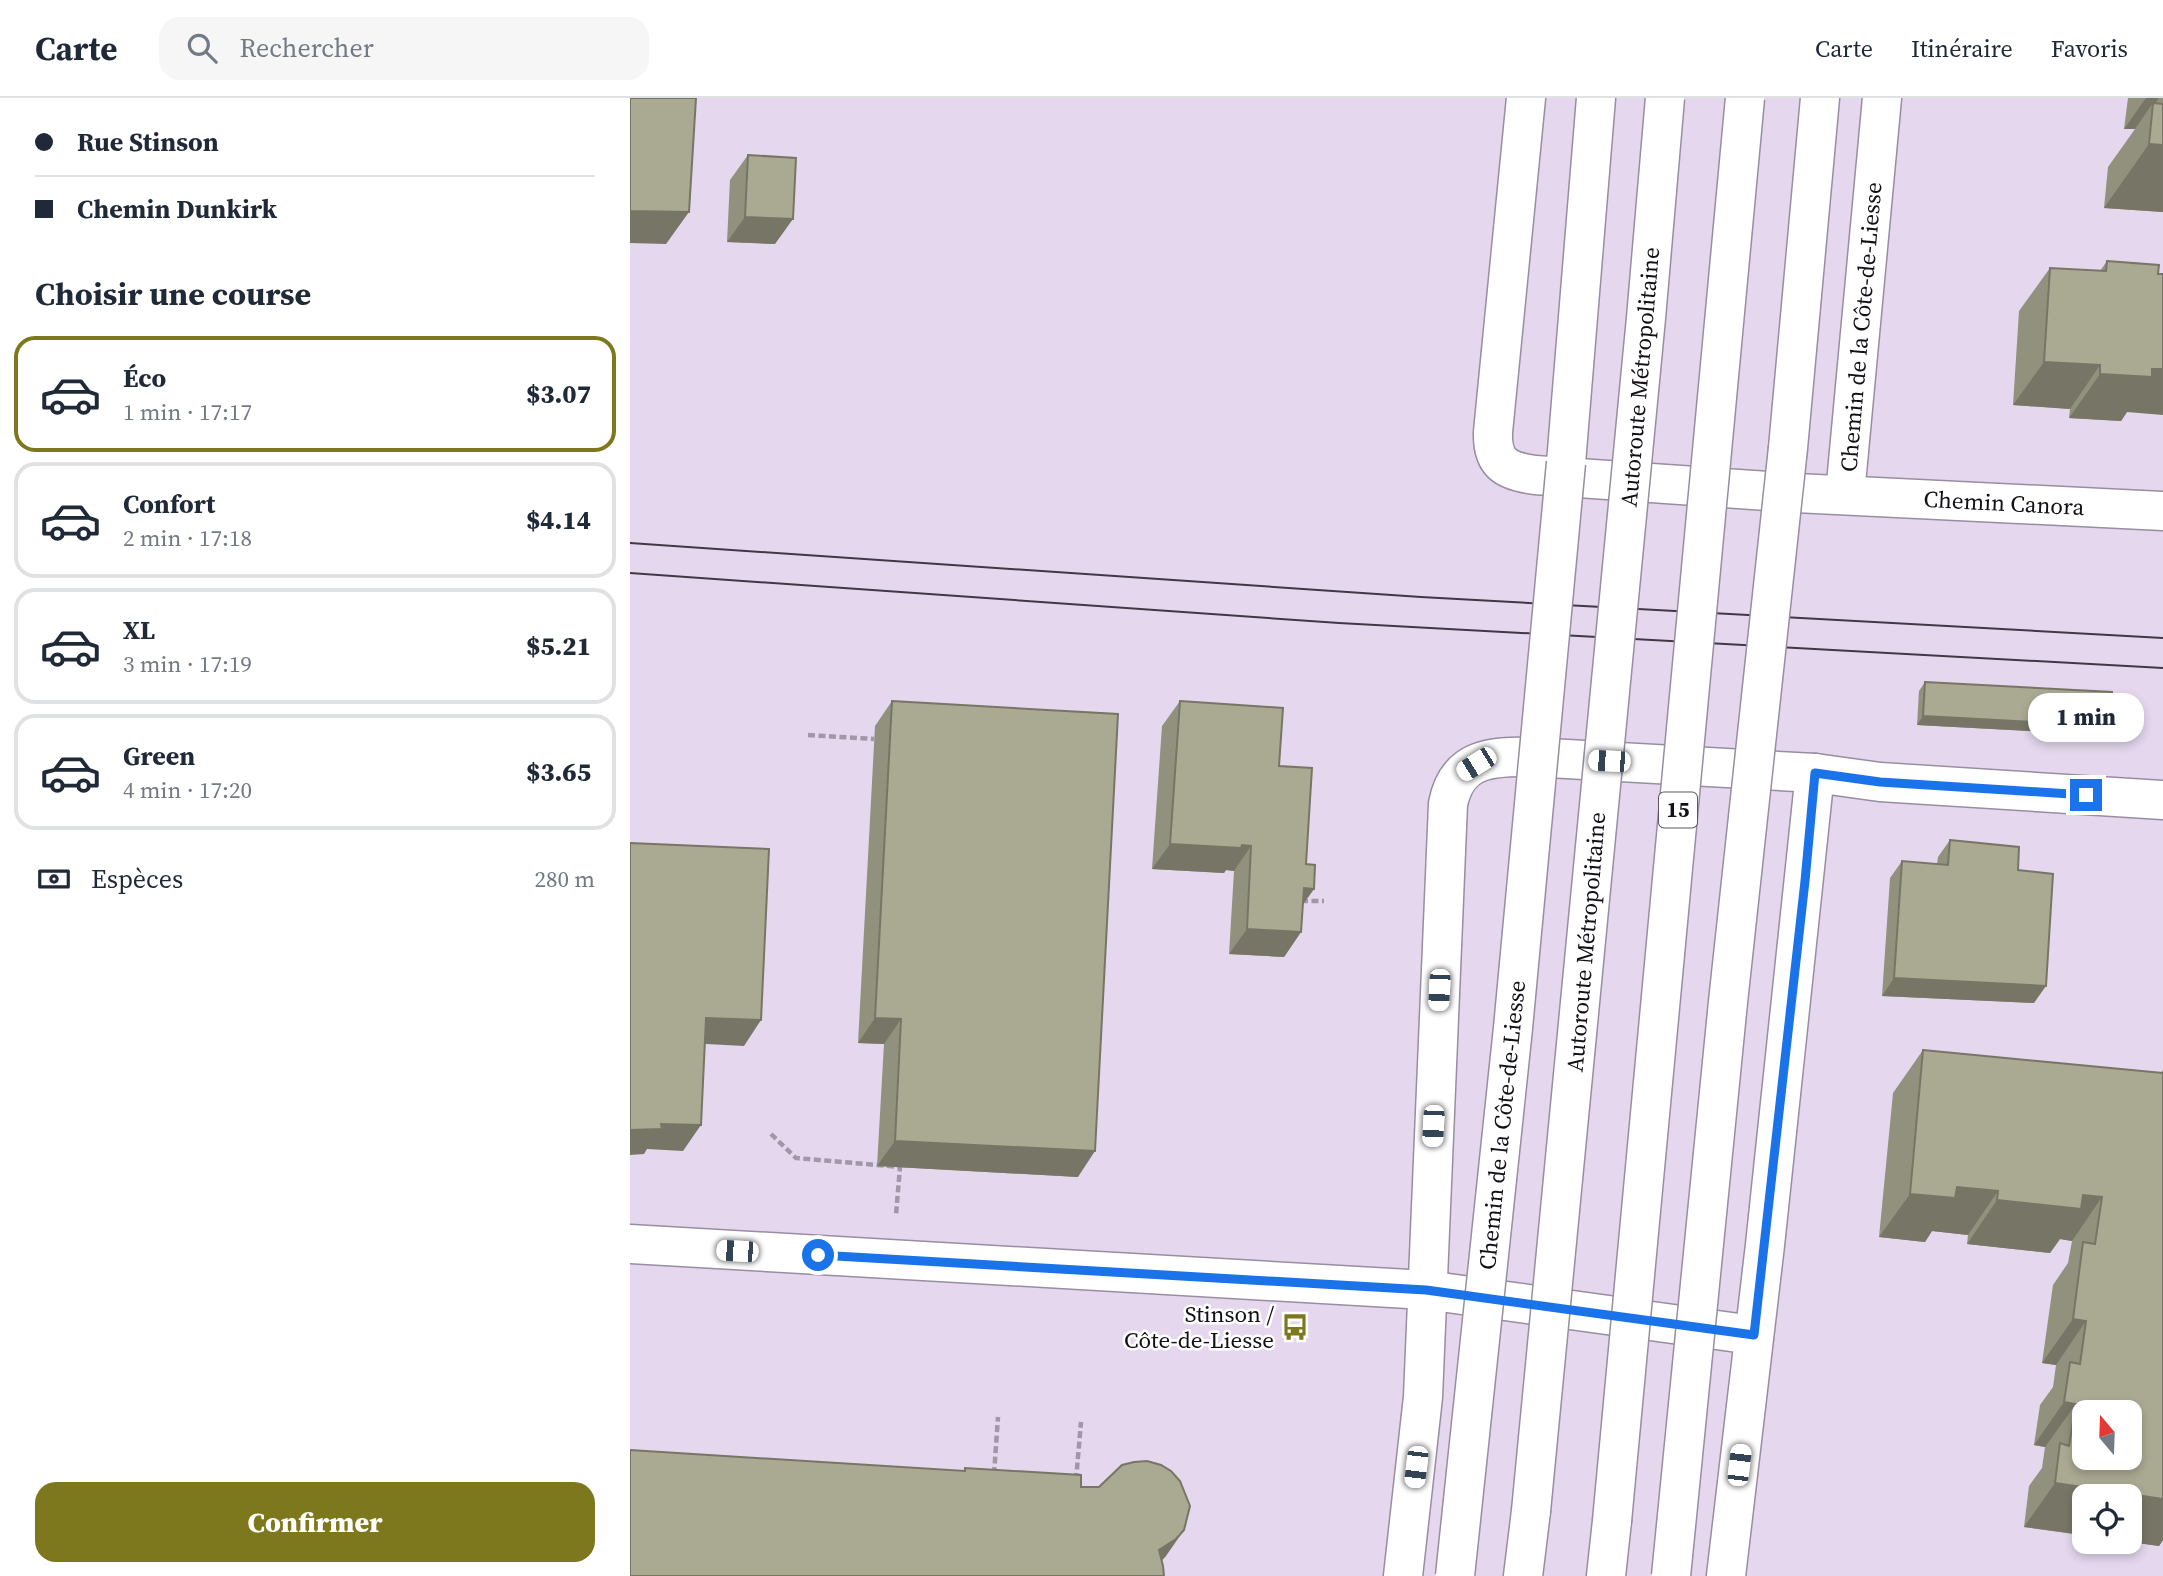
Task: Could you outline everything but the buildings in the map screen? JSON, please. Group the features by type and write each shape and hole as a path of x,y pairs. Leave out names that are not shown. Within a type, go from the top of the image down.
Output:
{"main road":[{"name":"Chemin de la Côte-de-Liesse","path":"1526,98 1493,432 1494,453 1499,461 1511,469 1535,475 1845,495 1882,98"},
{"name":"Chemin de la Côte-de-Liesse","path":"1455,1576 1513,1028 1566,463 1596,98"},
{"name":"Autoroute Métropolitaine","path":"1523,1576 1646,318 1665,98"},
{"name":"15","path":"1606,1576 1745,98"},
{"path":"1671,1576 1728,1002 1788,448 1820,98"},
{"name":"Chemin Canora","path":"1845,495 2163,511"},
{"path":"1404,1576 1423,1397 1448,804 1454,783 1462,772 1493,758 1512,757 1815,773 1880,782 2163,800"},
{"path":"1726,1576 1807,868 1815,773"},
{"path":"630,1244 1426,1290 1754,1335"}],"path":[{"path":"808,735 874,738"},
{"path":"1297,901 1324,901"},
{"path":"771,1134 796,1158 900,1167 896,1215"},
{"path":"994,1482 998,1417"},
{"path":"1076,1486 1081,1423"}],"tram line":[{"path":"630,543 1421,597 2163,638"},
{"path":"630,573 1339,623 2163,668"}],"place":[{"name":"Stinson / Côte-de-Liesse","path":"1295,1327"}],"route":[{"path":"818,1255 1426,1290 1754,1335 1815,773 1880,782 2086,795"}]}
